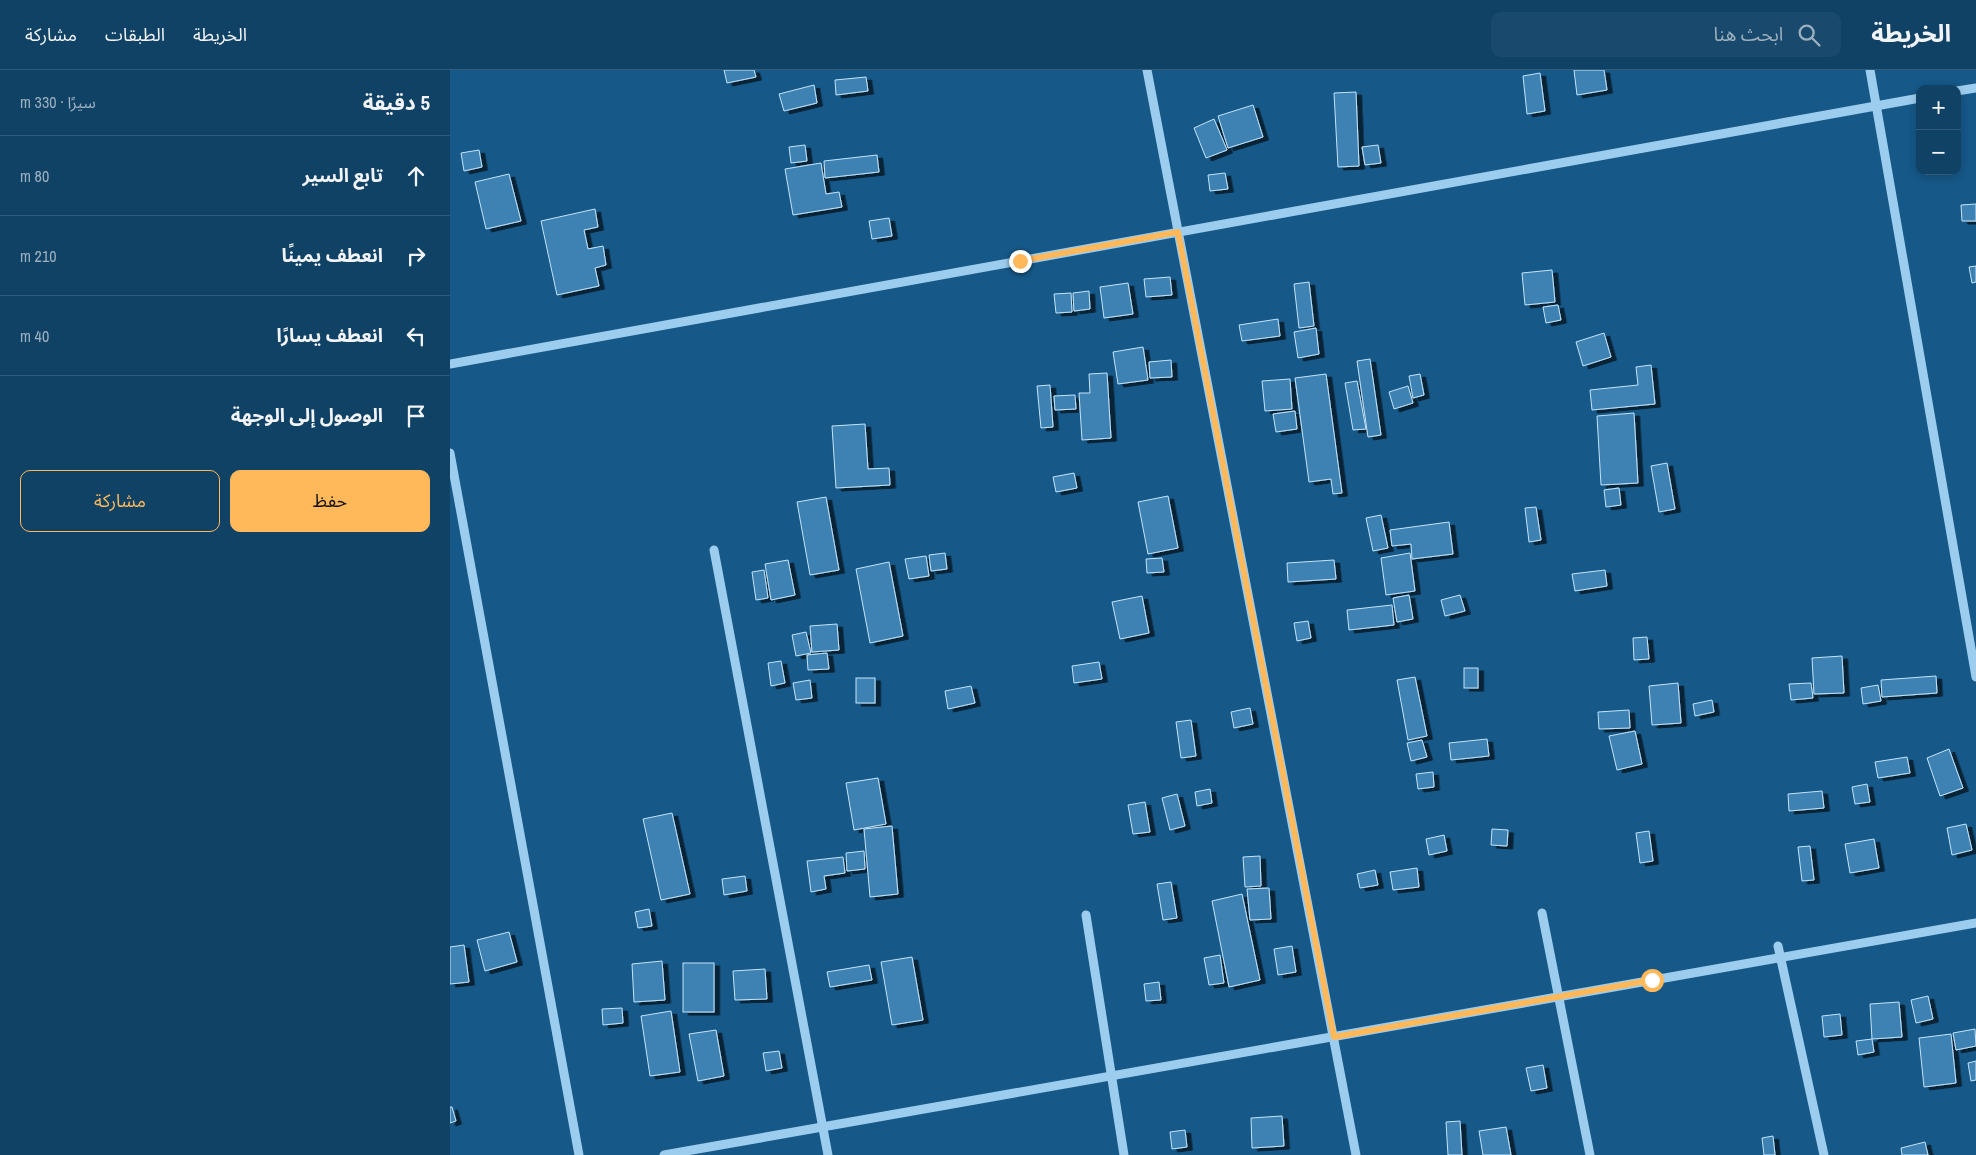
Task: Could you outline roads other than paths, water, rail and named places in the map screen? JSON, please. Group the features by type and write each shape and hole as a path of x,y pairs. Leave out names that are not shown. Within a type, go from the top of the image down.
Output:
{"street":[{"path":"1147,70 1356,1155"},
{"path":"1870,70 1976,677"},
{"path":"1961,90 1976,88"},
{"path":"450,364 1916,99"},
{"path":"450,453 579,1155"},
{"path":"714,550 828,1155"},
{"path":"1542,913 1590,1155"},
{"path":"1086,915 1124,1155"},
{"path":"664,1155 1976,923"},
{"path":"1778,946 1782,957 1824,1155"}]}
